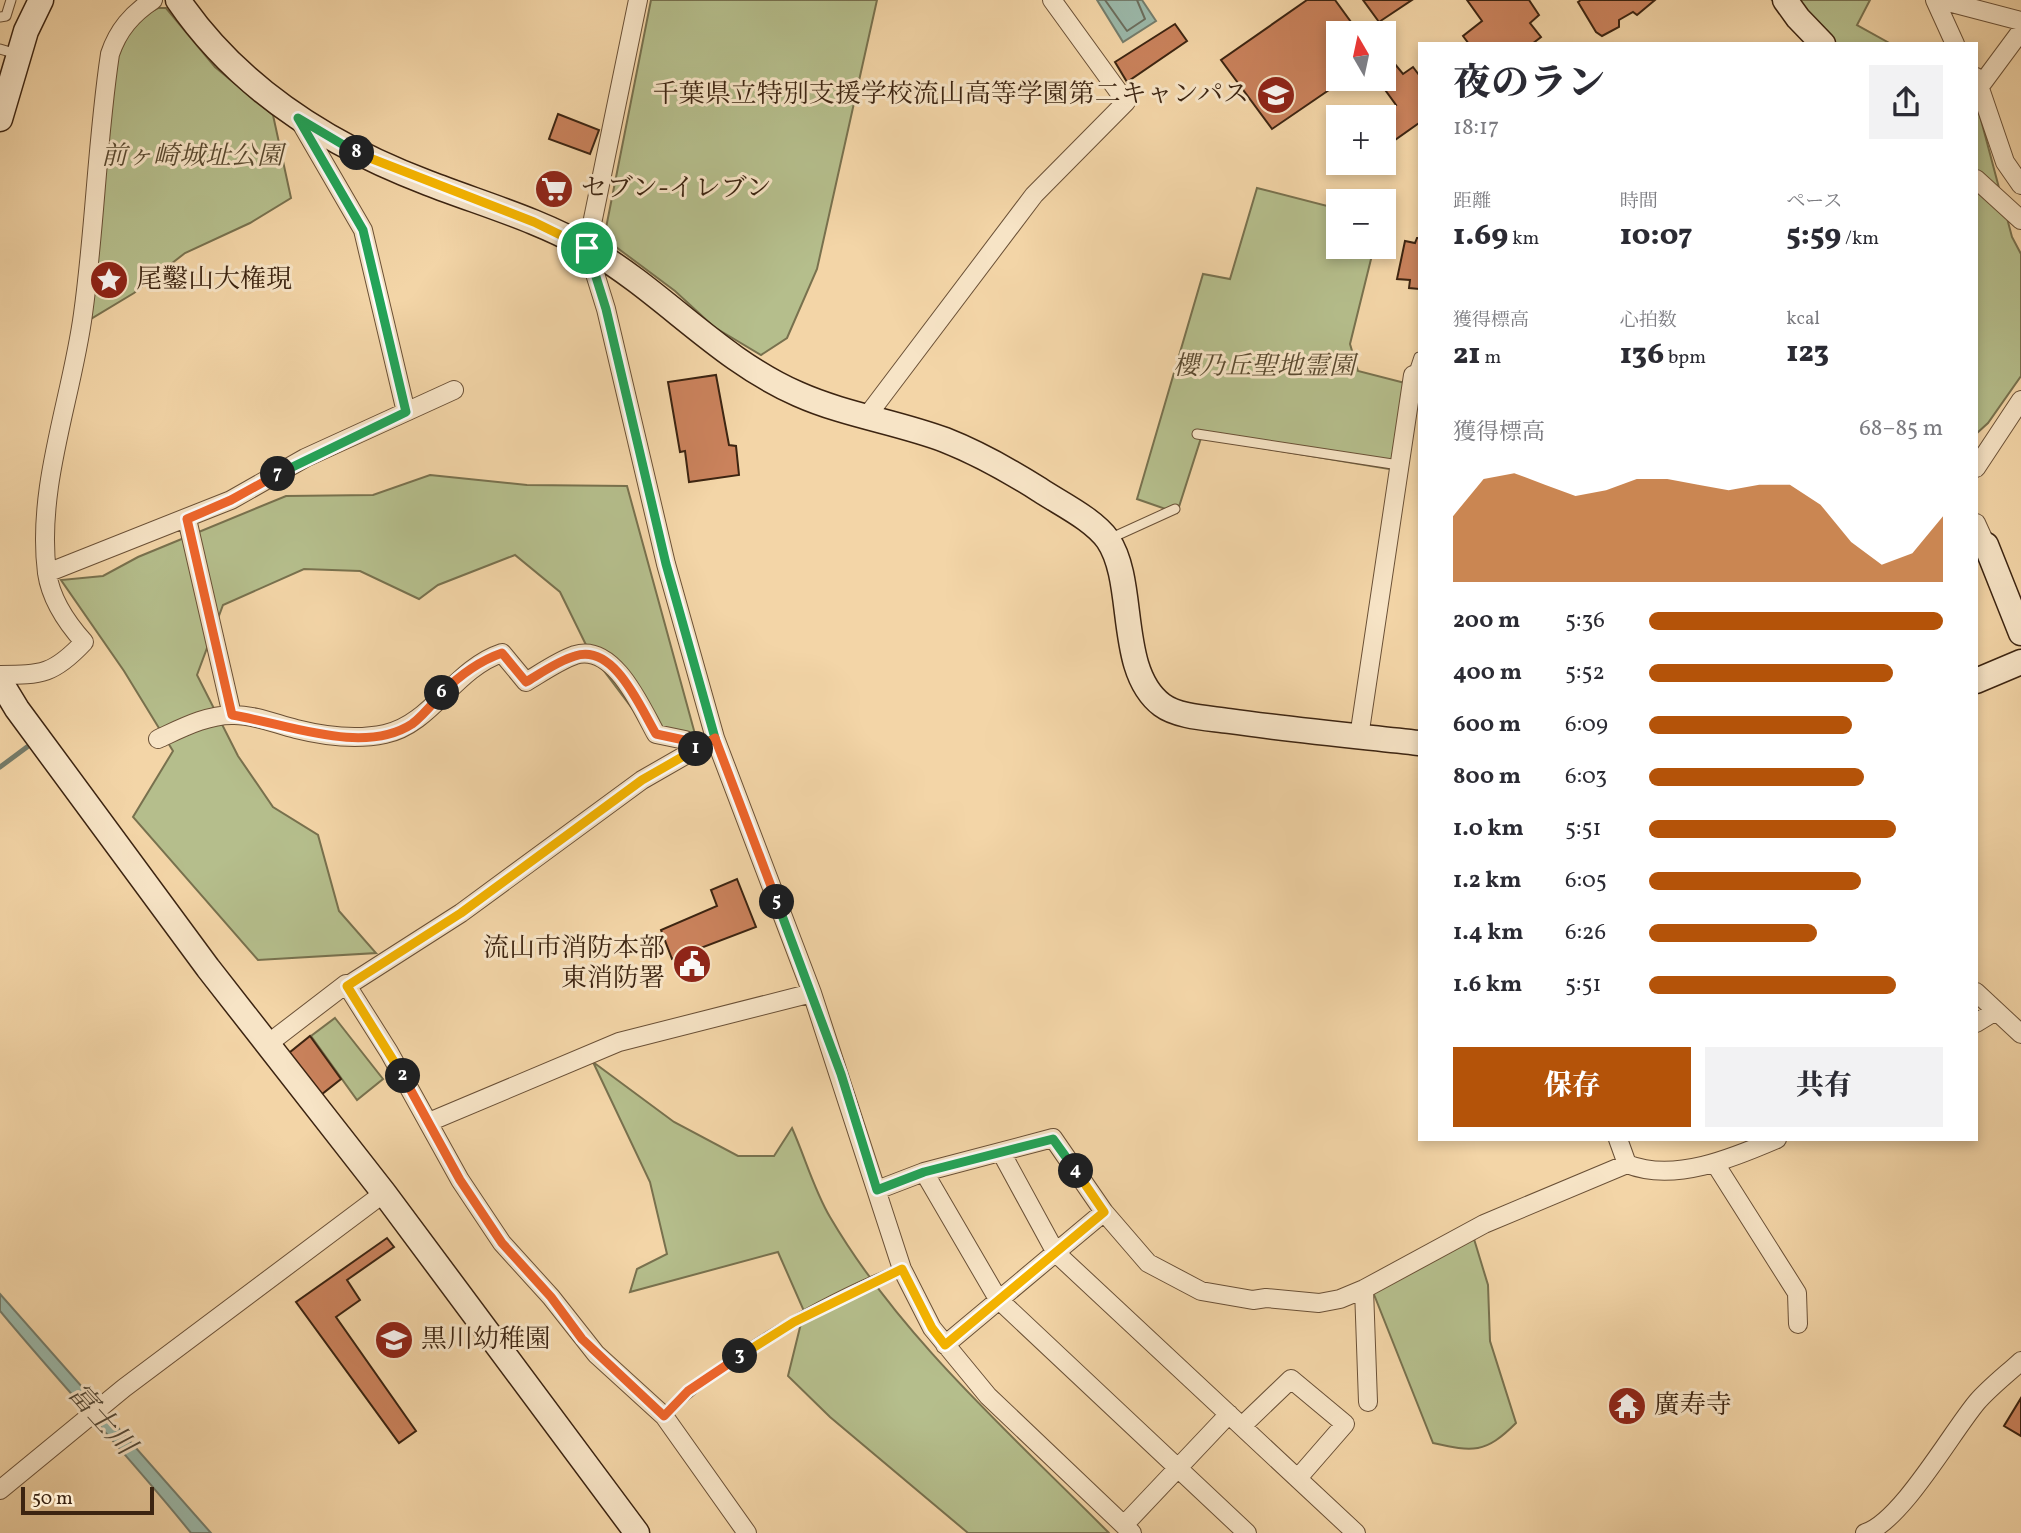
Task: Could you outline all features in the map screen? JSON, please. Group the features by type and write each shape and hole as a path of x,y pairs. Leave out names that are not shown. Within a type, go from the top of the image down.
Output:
{"street":[{"path":"0,119 9,52 41,0"},
{"path":"0,675 41,674 57,668 84,642 58,608 47,573 50,497 83,315 110,54 119,32 132,16 153,0"},
{"path":"178,0 226,58 298,118 374,161 534,222 587,248 634,277 694,327 769,379 799,394 943,439 977,454 1082,518 1108,540 1120,576 1134,656 1144,687 1164,707 1209,718 1418,743"},
{"path":"638,0 587,248 606,309 666,564 715,738 812,993 902,1269 932,1328 988,1396 1128,1529 1179,1468 1236,1420 1291,1379 1345,1424 1298,1478"},
{"path":"867,416 1034,195 1126,103 1052,0"},
{"path":"1785,0 1798,18 1822,42"},
{"path":"1936,1 2021,21"},
{"path":"1936,1 1954,42"},
{"path":"2021,31 1978,81 2005,162 2021,186"},
{"path":"298,118 363,230 406,412"},
{"path":"1978,181 2021,220"},
{"path":"1359,737 1413,375"},
{"path":"47,573 231,500 305,458 454,390"},
{"path":"1978,465 2021,400"},
{"path":"187,519 232,715"},
{"path":"1981,534 2021,633"},
{"path":"158,738 186,726 232,715 321,734 371,736 388,733 411,724 462,675 488,657 502,653 526,682 576,655 588,655 616,667 656,734 684,740 696,750"},
{"path":"1978,680 2021,662"},
{"path":"0,681 17,709 208,968 384,1194 637,1533"},
{"path":"269,1043 342,985 347,986 461,913 642,780 715,738"},
{"path":"347,986 429,1122 460,1180 502,1243 551,1297 589,1347 664,1416 747,1533"},
{"path":"429,1122 619,1042 812,993"},
{"path":"1978,994 1994,1012 2021,1034"},
{"path":"1978,1022 1994,1012"},
{"path":"877,1190 924,1172 1053,1139 1104,1212 1148,1264 1201,1291 1253,1300 1266,1298 1319,1303 1340,1299 1364,1289 1484,1224 1627,1164 1647,1172 1716,1165 1772,1141"},
{"path":"1620,1141 1627,1164"},
{"path":"1001,1152 1056,1253 1356,1533"},
{"path":"1716,1165 1797,1293 1798,1324"},
{"path":"924,1172 998,1299 1247,1533"},
{"path":"0,1490 124,1388 384,1194"},
{"path":"945,1345 1104,1212"},
{"path":"1364,1289 1368,1402"},
{"path":"1865,1533 1877,1529 1925,1474 1978,1401 2021,1361"}],"lane":[{"path":"0,17 6,16 11,0"},
{"path":"1413,375 1418,360"},
{"path":"1197,434 1399,465"},
{"path":"1108,540 1175,509"},
{"path":"664,1416 688,1391 774,1335 902,1269"}],"green space":[{"path":"651,0 877,0 817,269 787,338 761,355 714,327 675,291 604,238"},
{"path":"1772,0 1870,0 1857,25 1887,42 1808,42 1797,21"},
{"name":"前ヶ崎城址公園","path":"158,8 166,8 215,67 273,115 291,198 250,223 185,253 134,293 89,320 111,92 118,56 135,20"},
{"path":"1978,109 2012,237 2021,254 2021,376 1988,423 1978,432"},
{"name":"櫻乃丘聖地霊園","path":"1257,188 1326,206 1326,259 1371,259 1350,344 1358,371 1405,383 1390,469 1201,438 1177,513 1137,499 1203,274 1230,279"},
{"path":"430,475 527,485 627,486 695,734 647,728 589,651 560,592 515,555 438,585 419,599 360,571 304,569 223,605 197,675 238,756 273,807 318,835 339,911 376,953 258,960 133,817 173,751 124,671 61,580 103,576 138,557 286,496 373,495"},
{"path":"335,1018 383,1079 357,1100 311,1036"},
{"path":"593,1062 674,1122 738,1156 774,1156 792,1128 824,1207 858,1261 890,1304 959,1383 1109,1533 968,1533 830,1417 788,1376 804,1311 778,1252 630,1292 637,1269 667,1254 650,1182"},
{"path":"1474,1239 1488,1285 1490,1341 1516,1423 1487,1445 1469,1449 1433,1443 1373,1292"}],"water":[{"path":"1097,0 1142,0 1156,21 1123,42"},
{"name":"富士川","path":"0,1294 211,1533 191,1533 0,1311"}],"building":[{"path":"1307,0 1335,0 1350,21 1326,21 1327,91 1272,129 1221,60"},
{"path":"1363,0 1412,0 1380,21"},
{"path":"1467,0 1529,0 1539,15 1530,23 1541,37 1535,42 1468,42 1463,36 1482,21"},
{"path":"1655,0 1637,15 1633,12 1619,20 1619,27 1602,36 1596,32 1578,2"},
{"path":"1175,24 1187,41 1127,82 1115,62"},
{"path":"1396,65 1403,74 1413,67 1418,74 1418,124 1396,139 1396,105 1386,91 1396,91"},
{"path":"558,114 599,130 590,154 549,139"},
{"path":"1418,238 1418,289 1409,288 1410,280 1397,279 1405,241 1415,243"},
{"path":"716,375 729,445 736,446 739,475 689,482 685,451 680,452 668,382"},
{"path":"737,879 756,927 672,959 661,930 717,906 711,890"},
{"path":"310,1036 341,1079 317,1098 284,1057"},
{"path":"387,1238 394,1247 347,1280 360,1300 336,1317 416,1431 399,1443 296,1302"},
{"path":"2021,1398 2021,1436 2004,1426"}],"waterway":[{"path":"0,767 27,747"}],"place":[{"name":"千葉県立特別支援学校流山高等学園第二キャンパス","path":"1276,95"},
{"name":"セブン-イレブン","path":"554,189"},
{"name":"尾鑿山大権現","path":"109,280"},
{"name":"流山市消防本部 東消防署","path":"692,964"},
{"name":"黒川幼稚園","path":"394,1340"},
{"name":"廣寿寺","path":"1627,1406"}],"route":[{"path":"587,248 534,222 374,161 323,135 298,118 363,230 406,412 305,458 231,500 187,519 232,715 257,718 321,734 371,736 411,724 462,675 488,657 502,653 518,676 526,682 576,655 595,656 616,667 656,734 684,740 696,750 715,738 812,993 841,1074 877,1190 924,1172 1053,1139 1104,1212 945,1345 932,1328 902,1269 794,1322 734,1359 688,1391 664,1416 596,1354 551,1297 502,1243 460,1180 389,1052 347,986 461,913 642,780 660,768 696,750 715,738 666,564 606,309 587,248"}]}
